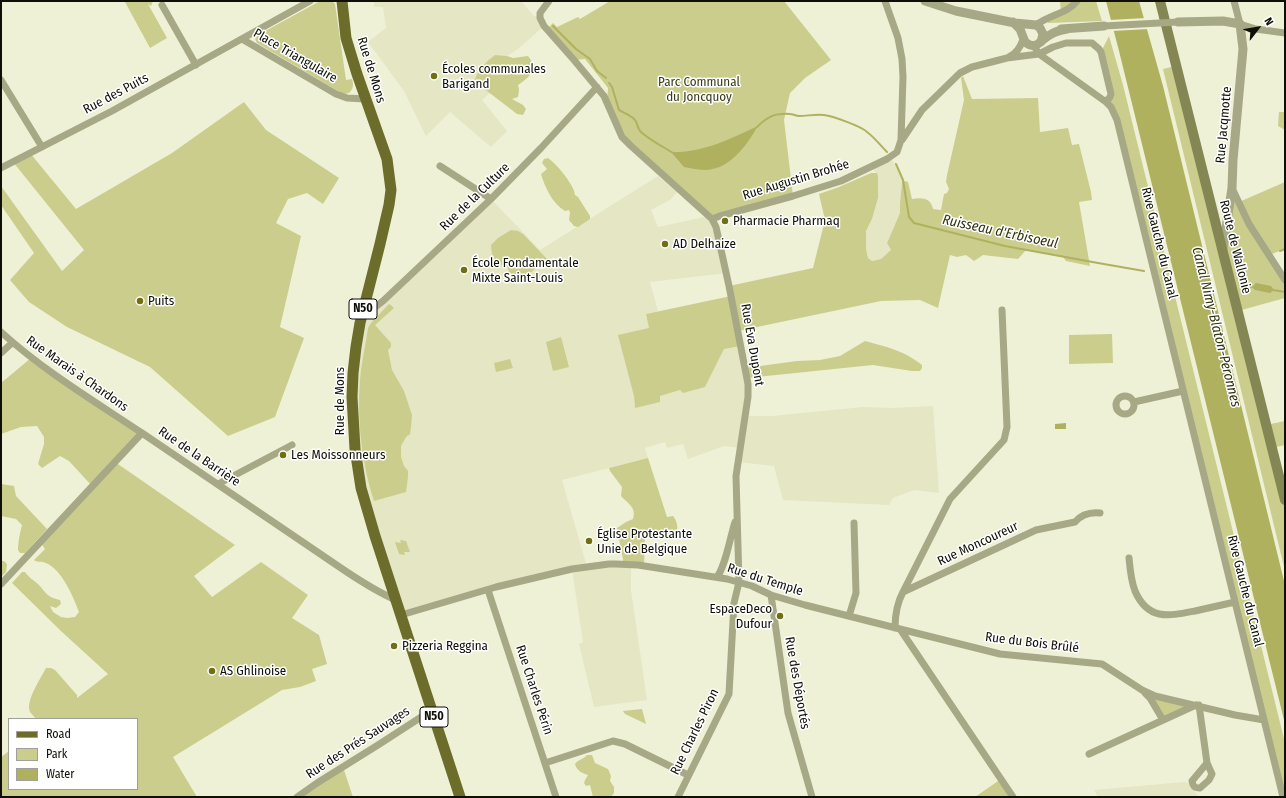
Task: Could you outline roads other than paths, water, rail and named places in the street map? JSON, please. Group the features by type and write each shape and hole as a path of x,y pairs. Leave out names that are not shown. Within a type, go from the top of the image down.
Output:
{"main road":[{"name":"Rue de Mons","path":"342,1 346,38 365,100 387,159 391,190 380,244 361,317 353,373 352,418 359,476 365,504 460,797"},
{"name":"Route de Wallonie","path":"1160,1 1285,500"}],"street":[{"name":"Place Triangulaire","path":"242,39 310,1"},
{"path":"549,1 540,14 540,18 544,26 597,87 607,102 622,137 712,219"},
{"name":"Rue Augustin Brohée","path":"712,219 841,181 890,157 897,152 901,140 903,77 902,59 898,38 885,1"},
{"path":"925,1 956,11 1036,27 1067,29 1178,22 1223,21 1263,30 1285,33"},
{"path":"1007,58 1020,48 1025,29 1036,27 1047,17 1067,10 1078,1"},
{"name":"Rue Jacqmotte","path":"1222,251 1232,188 1243,49 1240,24 1234,1"},
{"path":"162,5 196,64"},
{"path":"1013,22 1020,29 1023,38 1028,45 1053,47 1066,43 1092,44 1095,46 1101,52 1111,94 1106,102"},
{"path":"1036,27 1043,34 1043,39 1038,47"},
{"path":"901,140 922,110 960,73 972,67 1007,58 1038,47 1045,38 1053,33 1067,29"},
{"name":"Place Triangulaire","path":"242,39 336,94 347,98 365,100"},
{"name":"Rue des Puits","path":"1,168 112,111 242,39"},
{"name":"Rive Gauche du Canal","path":"1038,47 1106,102 1111,107 1117,120 1284,797"},
{"path":"1,80 42,147"},
{"name":"Rue de la Culture","path":"361,317 383,301 491,199 541,148 597,87"},
{"path":"440,166 491,199"},
{"path":"1232,188 1248,224 1285,280"},
{"name":"Rue Eva Dupont","path":"712,219 716,227 725,263 748,384 748,396 736,476 737,514"},
{"path":"1002,310 1007,427 1004,440 950,499 899,599 895,616 897,628 1013,797"},
{"name":"Rue Marais à Chardons","path":"1,332 49,372 142,433"},
{"path":"1,353 12,342"},
{"path":"1134,402 1183,391"},
{"name":"Rue de la Barrière","path":"1,584 142,433 368,586 396,600"},
{"path":"218,484 292,445"},
{"name":"Rue Moncoureur","path":"903,592 1036,530 1075,522 1086,514 1100,513"},
{"path":"716,577 720,573 737,514"},
{"name":"Rue Charles Piron","path":"678,797 729,694 734,603 739,582 737,514"},
{"path":"849,616 856,593 854,523"},
{"path":"1129,558 1135,591 1142,603 1153,612 1168,616 1235,602"},
{"name":"Rue du Temple","path":"401,615 488,590 572,569 609,564 638,565 739,582 752,586 770,595 897,628"},
{"name":"Rue Charles Périn","path":"488,590 556,797"},
{"name":"Rue des Déportés","path":"770,595 788,713 812,797"},
{"name":"Rue du Bois Brûlé","path":"897,628 995,653 1102,664 1142,690"},
{"path":"1142,690 1155,696 1234,715 1264,720"},
{"path":"1142,690 1150,698 1163,720"},
{"path":"1089,754 1197,705"},
{"path":"1197,705 1207,763"},
{"name":"Rue des Prés Sauvages","path":"297,797 432,710"},
{"path":"545,763 613,741 625,744 688,775"}],"water":[{"name":"Canal Nimy-Blaton-Péronnes","path":"1106,1 1139,1 1163,86 1285,585 1285,724 1119,51"},
{"path":"758,126 749,141 737,155 730,161 715,169 703,170 684,167 671,152 683,152 705,148"},
{"path":"1256,283 1271,286 1274,290 1270,293 1255,290 1252,287"},
{"path":"1066,423 1066,429 1055,429 1055,424"}],"waterway":[{"name":"Ruisseau d'Erbisoeul","path":"553,26 576,49 590,59 597,71 606,78"},
{"name":"Ruisseau d'Erbisoeul","path":"609,83 612,87 619,110 633,118 638,128 645,135 673,153"},
{"name":"Ruisseau d'Erbisoeul","path":"757,127 768,118 780,114 799,116 824,115 859,127 872,136 887,152"},
{"name":"Ruisseau d'Erbisoeul","path":"896,164 903,180 909,217 914,223 1005,246 1144,271"},
{"path":"1280,251 1285,249"},
{"name":"Ruisseau d'Erbisoeul","path":"1243,285 1253,287"},
{"name":"Ruisseau d'Erbisoeul","path":"1273,290 1285,292"}],"place":[{"name":"Écoles communales Barigand","path":"434,76"},
{"name":"Pharmacie Pharmaq","path":"725,221"},
{"name":"AD Delhaize","path":"665,244"},
{"name":"École Fondamentale Mixte Saint-Louis","path":"464,270"},
{"name":"Puits","path":"140,301"},
{"name":"Les Moissonneurs","path":"283,455"},
{"name":"Église Protestante Unie de Belgique","path":"589,541"},
{"name":"EspaceDeco Dufour","path":"780,616"},
{"name":"Pizzeria Reggina","path":"394,646"},
{"name":"AS Ghlinoise","path":"212,671"}],"park label":[{"name":"Parc Communal du Joncquoy","path":"699,90"}]}
